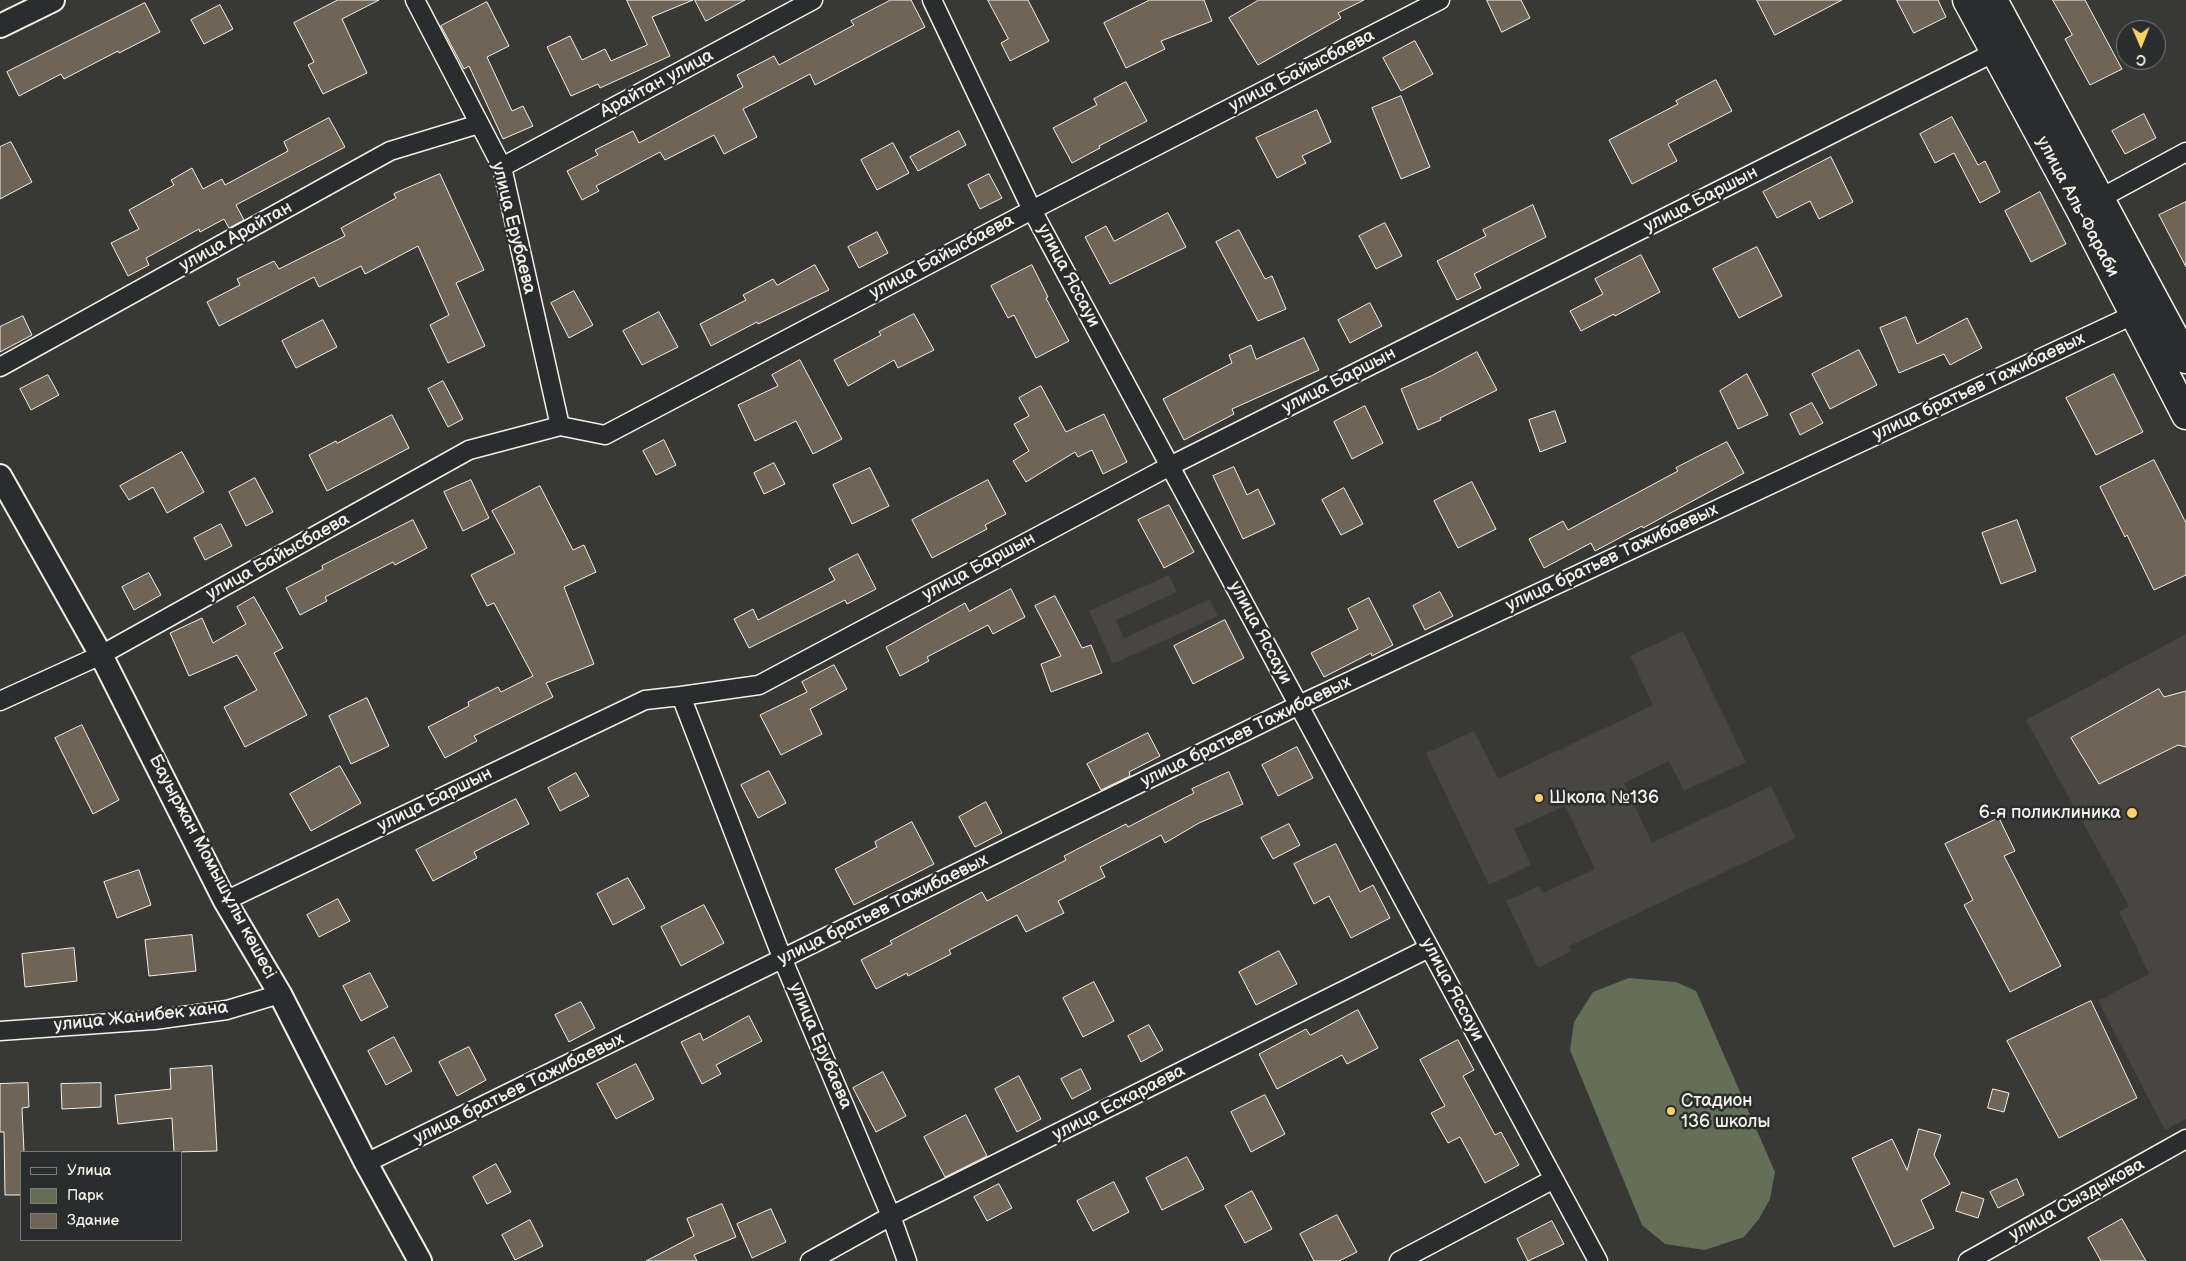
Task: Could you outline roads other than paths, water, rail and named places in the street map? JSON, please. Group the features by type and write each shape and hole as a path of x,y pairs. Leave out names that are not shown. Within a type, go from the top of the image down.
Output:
{"main road":[{"name":"улица Аль-Фараби","path":"1967,0 2080,209 2186,415"},
{"name":"улица Аль-Фараби","path":"1993,0 2186,358"}],"street":[{"path":"0,26 53,0"},
{"name":"улица Ерубаева","path":"415,0 502,167 560,426"},
{"name":"Арайтан улица","path":"502,167 813,0"},
{"name":"улица Яссауи","path":"932,0 1032,210 1598,1261"},
{"name":"улица Байысбаева","path":"0,701 101,655 469,450 560,426 605,435 1032,210 1440,0"},
{"name":"улица Баршын","path":"226,900 645,700 758,685 1170,466 1995,52"},
{"name":"улица Арайтан","path":"0,367 390,151 479,124"},
{"path":"2101,198 2186,152"},
{"name":"улица братьев Тажибаевых","path":"366,1163 783,960 1298,705 2133,314"},
{"name":"Бауыржан Момышұлы көшесі","path":"0,476 101,655 226,900 280,994 366,1163 420,1261"},
{"name":"улица Ерубаева","path":"680,696 783,960 891,1216 907,1261"},
{"name":"улица Ескараева","path":"810,1261 891,1216 1430,948"},
{"name":"улица Жанибек хана","path":"0,1031 154,1020 227,1010 280,994"},
{"name":"улица Сыздыкова","path":"1968,1261 2186,1139"},
{"path":"1400,1261 1554,1179"}],"place":[{"name":"Школа №136","path":"1539,798"},
{"name":"6-я поликлиника","path":"2132,813"},
{"name":"Стадион 136 школы","path":"1671,1111"}]}
